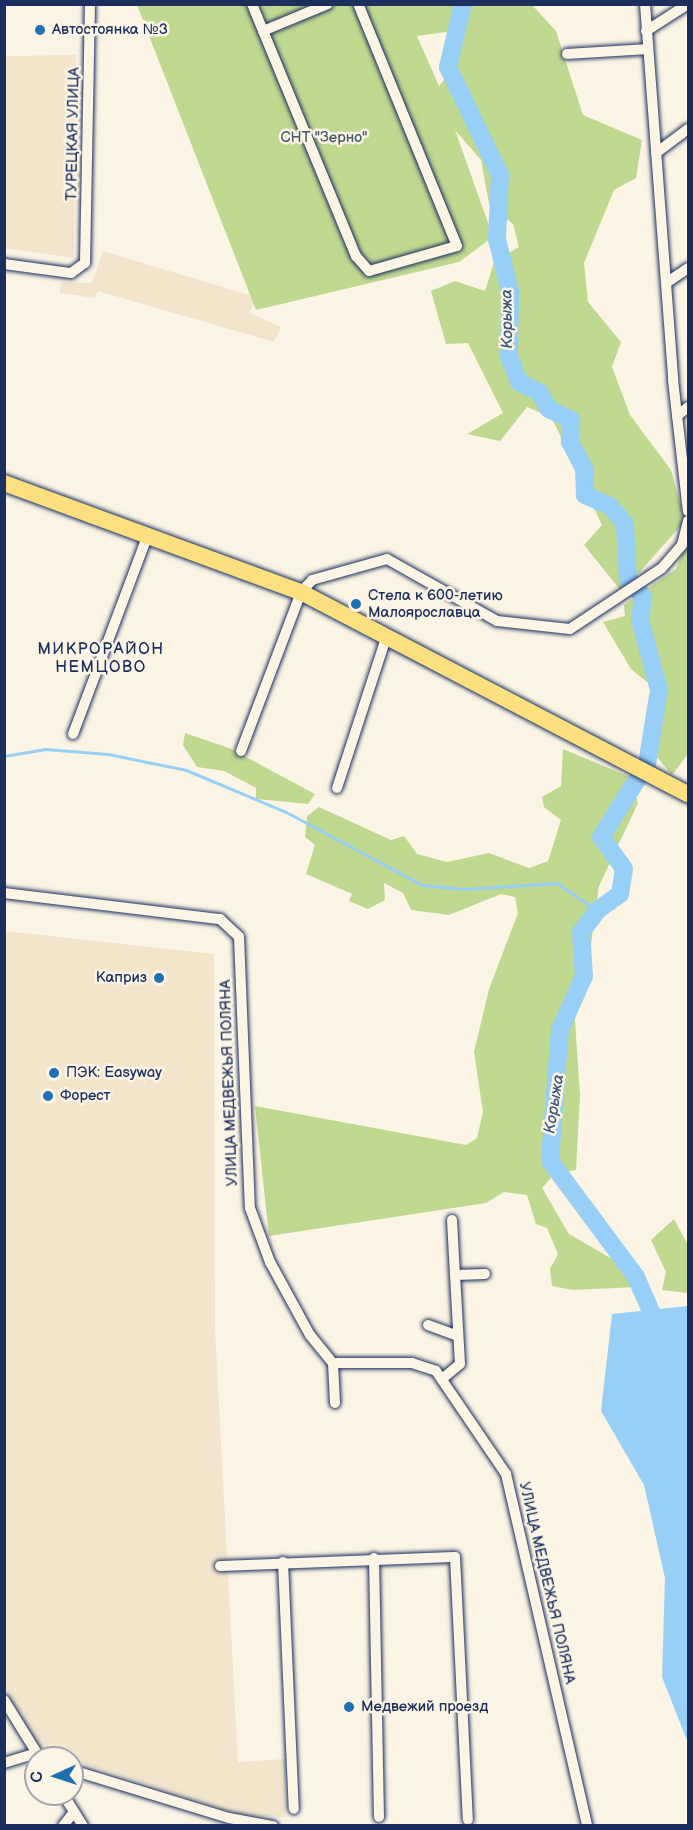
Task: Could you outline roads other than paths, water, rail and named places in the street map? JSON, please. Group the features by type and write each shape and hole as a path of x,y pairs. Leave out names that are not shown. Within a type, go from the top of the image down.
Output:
{"main road":[{"path":"11,485 301,592 688,794"}],"street":[{"name":"ТУРЕЦКАЯ УЛИЦА","path":"4,264 71,273 85,263 90,4"},
{"path":"252,4 356,256 369,271 406,265 458,246 358,4"},
{"path":"263,31 328,4"},
{"path":"645,4 677,416 688,511"},
{"path":"646,31 688,4"},
{"path":"567,54 648,49"},
{"path":"656,153 688,129"},
{"path":"666,283 688,268"},
{"path":"677,416 688,407"},
{"path":"241,751 301,592 312,580 387,559 497,621 570,629 662,568 682,545 688,521"},
{"path":"73,734 148,534"},
{"path":"337,788 387,635"},
{"name":"УЛИЦА МЕДВЕЖЬЯ ПОЛЯНА","path":"4,893 220,919 232,927 238,937 250,1208 270,1262 310,1335 333,1363 411,1363 436,1371 506,1474 587,1826"},
{"path":"442,1379 459,1364 452,1220"},
{"path":"455,1275 485,1274"},
{"path":"428,1325 458,1336"},
{"path":"333,1363 335,1403"},
{"path":"220,1566 374,1558 455,1557 468,1820"},
{"path":"374,1558 379,1817"},
{"path":"283,1562 294,1809"},
{"path":"4,1700 32,1746"},
{"path":"4,1762 24,1758"},
{"path":"84,1774 229,1818 273,1826"},
{"path":"70,1806 83,1826"},
{"path":"63,1826 74,1812"}],"water":[{"path":"688,1306 688,1743 662,1677 665,1578 644,1485 601,1411 612,1314"}],"waterway":[{"name":"Корыжа","path":"463,4 448,67 500,175 497,239 510,292 509,356 519,382 539,392 549,409 571,420 570,442 584,468 585,495 610,506 625,524 628,579 643,597 640,620 659,690 647,764"},
{"path":"4,756 45,749 108,754 186,770 286,812 422,885 464,889 557,883 597,911"},
{"name":"Корыжа","path":"637,780 601,837 624,869 620,894 597,911 581,932 584,976 560,1030 550,1161 636,1277 660,1332"}],"place":[{"name":"Автостоянка №3","path":"40,30"},
{"name":"Стела к 600-летию Малоярославца","path":"356,604"},
{"name":"Каприз","path":"159,978"},
{"name":"ПЭК: Easyway","path":"54,1073"},
{"name":"Форест","path":"48,1096"},
{"name":"Медвежий проезд","path":"349,1707"}],"district":[{"name":"МИКРОРАЙОН НЕМЦОВО","path":"101,659"}],"park label":[{"name":"СНТ \"Зерно\"","path":"324,138"}]}
